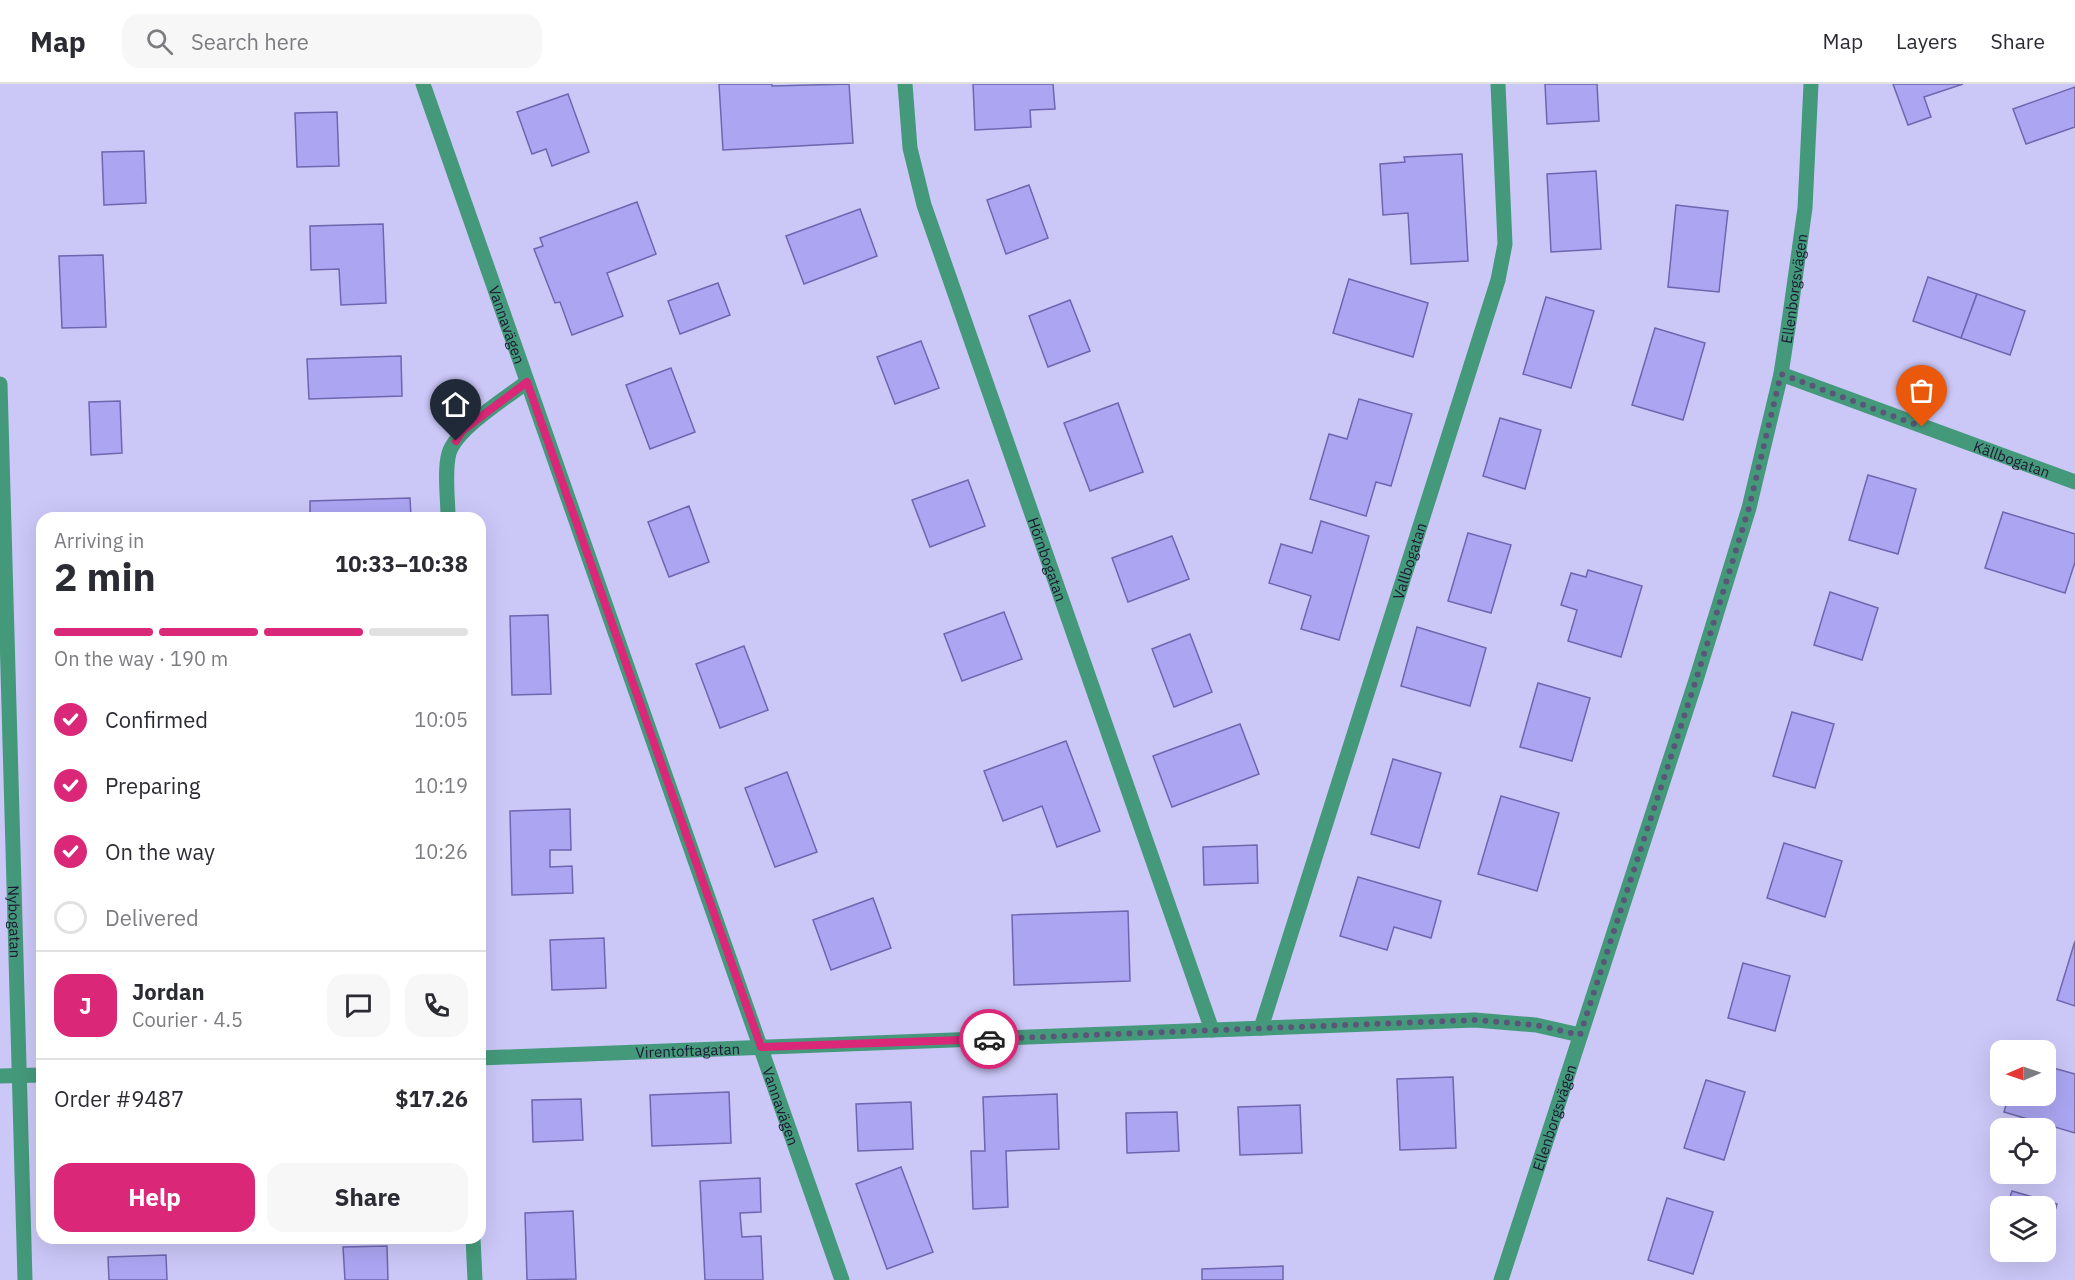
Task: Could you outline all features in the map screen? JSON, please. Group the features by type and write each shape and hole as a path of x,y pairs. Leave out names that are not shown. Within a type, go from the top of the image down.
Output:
{"street":[{"name":"Vannavägen","path":"423,84 842,1280"},
{"name":"Hörnbogatan","path":"905,84 910,148 924,205 1212,1030"},
{"name":"Vallbogatan","path":"1261,1028 1498,280 1505,244 1498,84"},
{"name":"Ellenborgsvägen","path":"1501,1280 1746,520 1781,374 1805,208 1811,84"},
{"name":"Källbogatan","path":"1781,374 2075,482"},
{"path":"448,512 447,482 450,452 462,431 527,382"},
{"name":"Nybogatan","path":"0,384 25,1280"},
{"name":"Virentoftagatan","path":"486,1058 1475,1020 1536,1025 1580,1035"},
{"path":"0,1076 36,1075"},
{"path":"473,1244 475,1280"}],"building":[{"path":"719,84 772,84 772,86 849,84 853,143 723,150"},
{"path":"973,84 1053,84 1055,109 1030,110 1031,127 975,130"},
{"path":"1545,84 1597,84 1599,121 1547,124"},
{"path":"1893,84 1963,84 1924,97 1931,117 1908,125"},
{"path":"2075,87 2075,127 2026,144 2013,109"},
{"path":"568,94 589,152 552,166 546,149 532,154 517,112"},
{"path":"337,112 339,166 297,167 295,113"},
{"path":"144,151 146,203 104,205 102,152"},
{"path":"1462,154 1468,261 1411,264 1408,213 1383,215 1380,164 1405,162 1404,157"},
{"path":"1596,171 1601,249 1551,252 1547,174"},
{"path":"1029,185 1048,238 1006,254 987,200"},
{"path":"637,202 656,254 607,273 623,316 572,335 560,302 555,303 534,249 543,246 540,238"},
{"path":"1676,205 1728,211 1719,292 1668,287"},
{"path":"860,209 877,256 804,284 786,236"},
{"path":"383,224 386,303 341,305 339,269 311,270 310,226"},
{"path":"103,255 106,327 62,328 59,256"},
{"path":"1928,277 1977,294 1961,338 1913,321"},
{"path":"1349,279 1428,303 1413,357 1333,333"},
{"path":"718,283 730,315 680,334 668,301"},
{"path":"1977,294 2025,311 2010,355 1961,338"},
{"path":"1546,297 1594,311 1571,388 1523,374"},
{"path":"1070,300 1090,351 1048,367 1029,316"},
{"path":"1655,328 1705,343 1683,420 1632,405"},
{"path":"921,341 939,388 895,404 877,357"},
{"path":"401,356 402,396 309,399 307,359"},
{"path":"671,368 695,432 650,449 626,385"},
{"path":"1359,399 1412,414 1391,486 1376,482 1366,516 1310,499 1329,434 1347,439"},
{"path":"120,401 122,453 91,455 89,402"},
{"path":"1118,403 1143,472 1090,491 1064,423"},
{"path":"1500,418 1541,430 1525,489 1483,476"},
{"path":"1868,475 1916,489 1898,554 1849,540"},
{"path":"968,480 985,526 930,547 912,500"},
{"path":"410,498 411,512 310,512 310,501"},
{"path":"689,506 709,562 669,577 648,522"},
{"path":"2003,512 2075,534 2075,562 2065,593 1985,568"},
{"path":"1321,521 1369,536 1339,640 1301,629 1311,596 1269,583 1281,544 1312,553"},
{"path":"1468,533 1511,545 1491,613 1448,601"},
{"path":"1172,536 1189,579 1128,602 1112,558"},
{"path":"1588,570 1642,586 1621,657 1568,641 1577,610 1561,605 1571,573 1586,577"},
{"path":"1830,592 1878,608 1862,660 1814,645"},
{"path":"1004,612 1022,659 962,681 944,634"},
{"path":"548,615 551,694 512,695 510,616"},
{"path":"1417,627 1486,648 1470,706 1401,686"},
{"path":"1190,634 1212,692 1174,707 1152,649"},
{"path":"744,646 768,710 720,728 696,664"},
{"path":"1538,683 1590,698 1572,761 1520,747"},
{"path":"1792,712 1834,724 1815,788 1773,776"},
{"path":"1240,724 1259,774 1172,807 1153,756"},
{"path":"1066,741 1100,831 1057,847 1042,806 1003,821 984,771"},
{"path":"1393,759 1441,773 1419,848 1371,834"},
{"path":"787,772 817,852 775,867 745,788"},
{"path":"1501,796 1559,813 1537,891 1478,874"},
{"path":"570,809 571,850 550,850 550,867 572,866 573,893 512,895 510,811"},
{"path":"1784,843 1842,861 1825,917 1767,898"},
{"path":"1257,845 1258,883 1204,885 1203,847"},
{"path":"1358,877 1441,901 1431,938 1394,927 1387,950 1340,936"},
{"path":"873,898 891,948 831,970 813,920"},
{"path":"1128,911 1130,981 1014,985 1012,915"},
{"path":"604,938 606,988 552,990 550,940"},
{"path":"2075,941 2075,1006 2057,1000"},
{"path":"1743,963 1790,976 1775,1031 1728,1018"},
{"path":"2056,1069 2075,1074 2075,1133 2056,1127 2056,1118 2024,1118 2004,1112 2006,1106 2056,1106"},
{"path":"1453,1077 1456,1148 1400,1150 1397,1079"},
{"path":"1706,1080 1745,1092 1724,1160 1684,1148"},
{"path":"729,1092 731,1143 652,1146 650,1095"},
{"path":"1057,1094 1059,1149 1006,1151 1008,1207 973,1209 971,1151 985,1151 983,1097"},
{"path":"581,1099 583,1140 533,1142 532,1100"},
{"path":"911,1102 913,1149 858,1151 856,1104"},
{"path":"1300,1105 1302,1153 1240,1155 1238,1107"},
{"path":"1177,1112 1179,1151 1127,1153 1126,1113"},
{"path":"901,1167 933,1252 887,1269 856,1184"},
{"path":"760,1178 761,1212 740,1213 742,1237 761,1236 763,1280 705,1280 700,1181"},
{"path":"2012,1191 2029,1196 2010,1196"},
{"path":"1667,1198 1713,1212 1693,1274 1648,1260"},
{"path":"573,1211 576,1279 527,1280 525,1213"},
{"path":"387,1246 388,1280 345,1280 343,1247"},
{"path":"166,1255 167,1280 109,1280 108,1257"},
{"path":"1283,1266 1283,1280 1202,1280 1202,1269"}],"way so far":[{"path":"989,1039 1475,1020 1536,1025 1580,1035 1696,680 1749,508 1781,374 1922,427"}],"route":[{"path":"456,441 462,431 527,382 761,1047 989,1039"}]}
